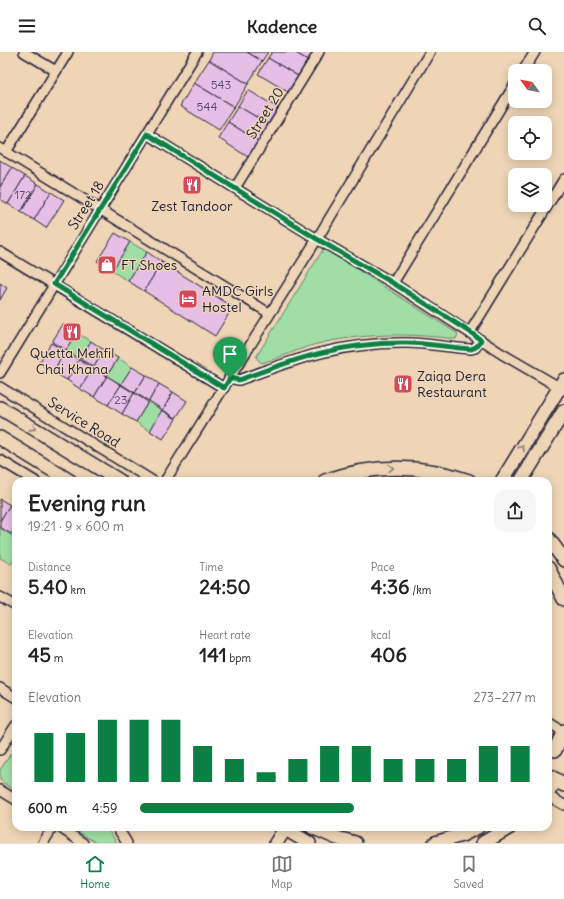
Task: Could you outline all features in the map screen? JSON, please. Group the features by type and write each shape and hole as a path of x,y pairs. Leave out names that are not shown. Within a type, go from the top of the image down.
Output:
{"street":[{"path":"24,52 56,71"},
{"path":"68,52 3,150 269,313"},
{"name":"Street 18","path":"0,373 197,52"},
{"name":"Street 20","path":"235,188 319,52"},
{"path":"168,477 269,313 317,239 430,52"},
{"path":"527,64 535,52"},
{"path":"393,283 508,95"},
{"path":"147,134 317,239 393,283 481,340 563,386 505,477"},
{"path":"470,332 564,179"},
{"path":"0,252 224,388"},
{"path":"230,378 239,380 293,360 346,347 409,343 471,349 475,348 481,340"},
{"name":"Service Road","path":"0,387 146,477"},
{"path":"0,408 113,477"},
{"path":"523,477 564,411"},
{"path":"0,438 63,477"},
{"path":"0,460 28,477"},
{"path":"339,477 363,470 390,467 431,470 455,477"},
{"path":"552,544 564,560"},
{"path":"552,576 564,599"},
{"path":"0,597 12,604"},
{"path":"0,688 12,696"},
{"path":"552,724 564,731 556,750"},
{"path":"0,750 12,731"},
{"path":"0,790 12,798"},
{"path":"552,798 564,805"},
{"path":"44,843 51,831"},
{"path":"65,831 83,843"},
{"path":"120,831 127,843"},
{"path":"276,843 282,831"},
{"path":"288,831 304,842 309,831"},
{"path":"320,831 355,843"},
{"path":"435,843 470,831"},
{"path":"483,843 503,831"}],"green space":[{"path":"130,242 147,252 128,281 112,271"},
{"path":"324,248 458,334 456,339 402,335 348,338 313,345 261,363 256,357"},
{"path":"77,333 91,341 80,359 66,350"},
{"path":"118,358 132,367 121,384 107,376"},
{"path":"148,402 162,410 150,431 136,422"},
{"path":"0,528 12,536 12,562 11,564 0,558"},
{"path":"12,752 12,789 0,780 0,770"},
{"path":"77,831 109,831 117,843 96,843"}],"building":[{"path":"213,52 247,52 262,61 248,84 209,60"},
{"path":"247,52 268,52 262,61"},
{"path":"272,52 294,52 308,60 298,76 268,58"},
{"path":"294,52 313,52 308,60"},
{"path":"268,58 298,76 288,92 258,74"},
{"path":"209,60 248,84 234,107 194,83"},
{"path":"194,83 234,107 219,130 180,106"},
{"path":"248,90 278,108 268,124 238,106"},
{"path":"238,106 268,124 258,141 228,122"},
{"path":"228,122 258,141 248,157 218,138"},
{"path":"0,160 12,168 0,187"},
{"path":"12,168 25,176 8,204 0,199 0,187"},
{"path":"25,176 38,184 21,212 8,204"},
{"path":"38,184 51,192 34,220 21,212"},
{"path":"51,192 64,200 46,228 34,220"},
{"path":"115,233 130,242 112,271 97,261"},
{"path":"147,252 162,262 144,291 128,281"},
{"name":"AMDC Girls Hostel","path":"162,262 233,307 215,336 144,291"},
{"path":"0,283 7,288 0,300"},
{"path":"63,324 77,333 66,350 52,342"},
{"path":"91,341 104,350 94,367 80,359"},
{"path":"51,343 65,351 53,372 39,363"},
{"path":"104,350 118,358 107,376 94,367"},
{"path":"65,351 79,360 67,380 53,372"},
{"path":"79,360 93,368 80,389 67,380"},
{"path":"132,367 146,375 135,393 121,384"},
{"path":"93,368 107,376 94,397 80,389"},
{"path":"146,375 159,384 149,401 135,393"},
{"path":"107,376 121,385 108,405 94,397"},
{"path":"159,384 173,392 163,410 149,401"},
{"path":"121,385 134,393 122,414 108,405"},
{"path":"173,392 187,401 176,418 163,410"},
{"path":"134,393 148,402 136,422 122,414"},
{"path":"162,410 176,419 163,439 150,431"},
{"path":"0,499 10,505 0,521"},
{"path":"10,505 12,506 11,534 0,527 0,521"}],"place":[{"name":"Zest Tandoor","path":"192,185"},
{"name":"FT Shoes","path":"107,265"},
{"name":"AMDC Girls Hostel","path":"188,299"},
{"name":"Quetta Mehfil Chai Khana","path":"72,332"},
{"name":"Zaiqa Dera Restaurant","path":"403,384"}],"route":[{"path":"147,134 317,239 393,283 481,340 475,348 471,349 409,343 364,344 329,350 293,360 239,380 230,378 224,388 54,284 147,134"}]}
